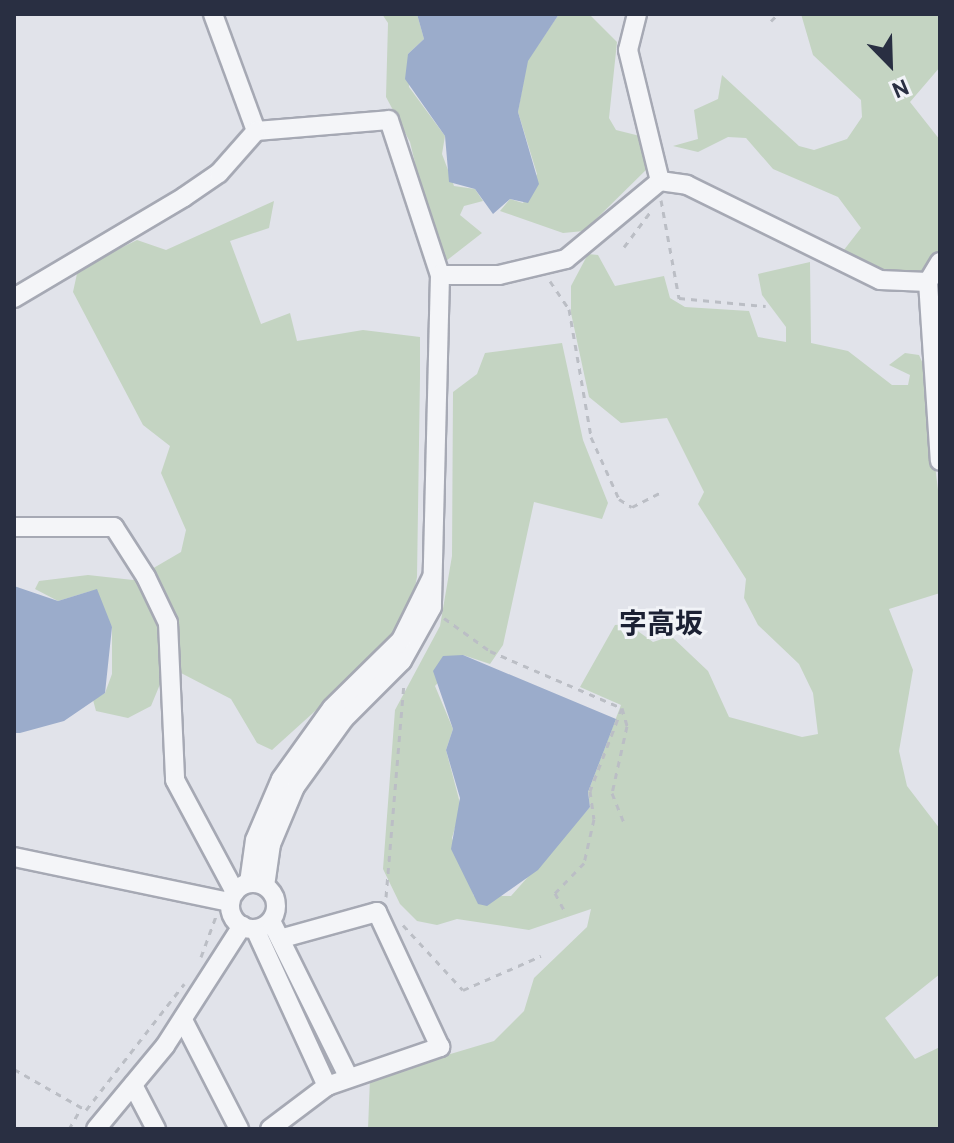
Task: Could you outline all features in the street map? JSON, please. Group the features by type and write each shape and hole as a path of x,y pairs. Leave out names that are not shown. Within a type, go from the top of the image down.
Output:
{"street":[{"path":"213,14 256,131"},
{"path":"637,14 628,50 660,181"},
{"path":"14,298 219,173 256,131 389,120 404,147 418,224 440,275 437,567 431,609 395,669 370,682"},
{"path":"440,275 540,269 588,247 660,181"},
{"path":"660,181 687,185 880,280 928,282"},
{"path":"940,262 928,282 940,461"},
{"path":"14,527 114,527 146,577 168,623 175,780 242,895 327,1086"},
{"path":"242,895 263,842 281,779 370,682 401,640 437,567"},
{"path":"14,857 242,895 277,905 256,926 96,1129"},
{"path":"256,926 283,938 381,914 440,1047 327,1086 270,1129"},
{"path":"283,938 349,1078"},
{"path":"291,1011 312,1000"},
{"path":"183,1020 239,1129"},
{"path":"133,1085 156,1129"}],"path":[{"path":"771,21 778,14"},
{"path":"660,181 679,298 766,306"},
{"path":"624,247 661,202"},
{"path":"540,269 569,309 591,437 619,499 632,507 663,491"},
{"path":"431,609 490,651 622,708"},
{"path":"395,669 407,691 381,914 460,989 541,956"},
{"path":"622,708 627,726 612,793 625,826"},
{"path":"566,914 555,893 584,863 594,819 590,791 622,708"},
{"path":"199,961 214,917 242,895"},
{"path":"69,1129 79,1112 191,973"},
{"path":"14,1069 79,1112"}],"green space":[{"path":"382,14 417,14 424,39 408,54 409,87 445,136 442,154 454,186 475,189 483,201 464,206 460,215 482,233 446,261 435,247 410,142 386,97 388,23"},
{"path":"559,14 589,14 617,42 609,118 616,130 644,137 651,165 584,231 563,233 500,211 510,199 523,203 537,174 518,112 527,61"},
{"path":"801,14 940,14 940,67 910,102 940,140 940,253 928,273 888,275 840,255 861,228 838,197 773,169 746,138 728,137 698,152 673,146 698,139 694,110 718,99 722,75 799,146 814,150 847,139 862,117 861,100 813,55"},
{"path":"274,201 269,228 230,241 261,324 290,313 297,341 363,330 420,337 420,377 417,577 410,613 386,647 272,750 257,743 231,699 181,673 163,677 151,706 128,718 96,711 93,700 105,693 112,674 112,627 91,591 58,601 35,589 39,581 88,575 133,580 181,552 186,530 161,473 170,446 143,425 73,292 78,269 137,240 166,250"},
{"path":"588,254 598,255 615,286 664,276 670,298 685,307 749,311 758,337 786,342 786,327 762,295 758,274 810,262 811,343 848,351 892,385 908,385 910,375 889,365 905,353 919,355 923,364 940,507 940,593 889,609 913,670 899,751 907,786 940,829 940,974 885,1018 915,1059 940,1047 940,1129 368,1129 370,1078 494,1041 524,1011 534,978 587,927 591,909 529,930 457,919 437,925 417,921 400,904 383,869 395,710 440,626 452,556 453,392 477,374 485,353 562,343 583,440 608,503 602,519 534,502 503,645 490,664 463,655 435,686 453,729 446,750 461,807 452,838 474,896 511,896 590,807 588,792 621,705 580,687 615,625 628,624 653,642 671,636 708,671 729,717 802,737 818,734 813,693 799,664 758,625 744,598 746,579 698,504 704,492 667,418 621,423 589,397 571,313 571,286"}],"water":[{"path":"417,14 559,14 528,61 518,112 539,184 528,203 510,199 493,214 475,189 449,182 445,136 405,79 408,54 424,39"},
{"path":"14,586 58,601 97,589 112,627 105,693 64,721 20,733 14,733"},
{"path":"463,655 616,719 588,792 590,807 538,870 487,906 478,904 451,849 460,798 446,750 453,729 433,671 443,656"}],"district":[{"name":"字高坂","path":"661,626"}]}
